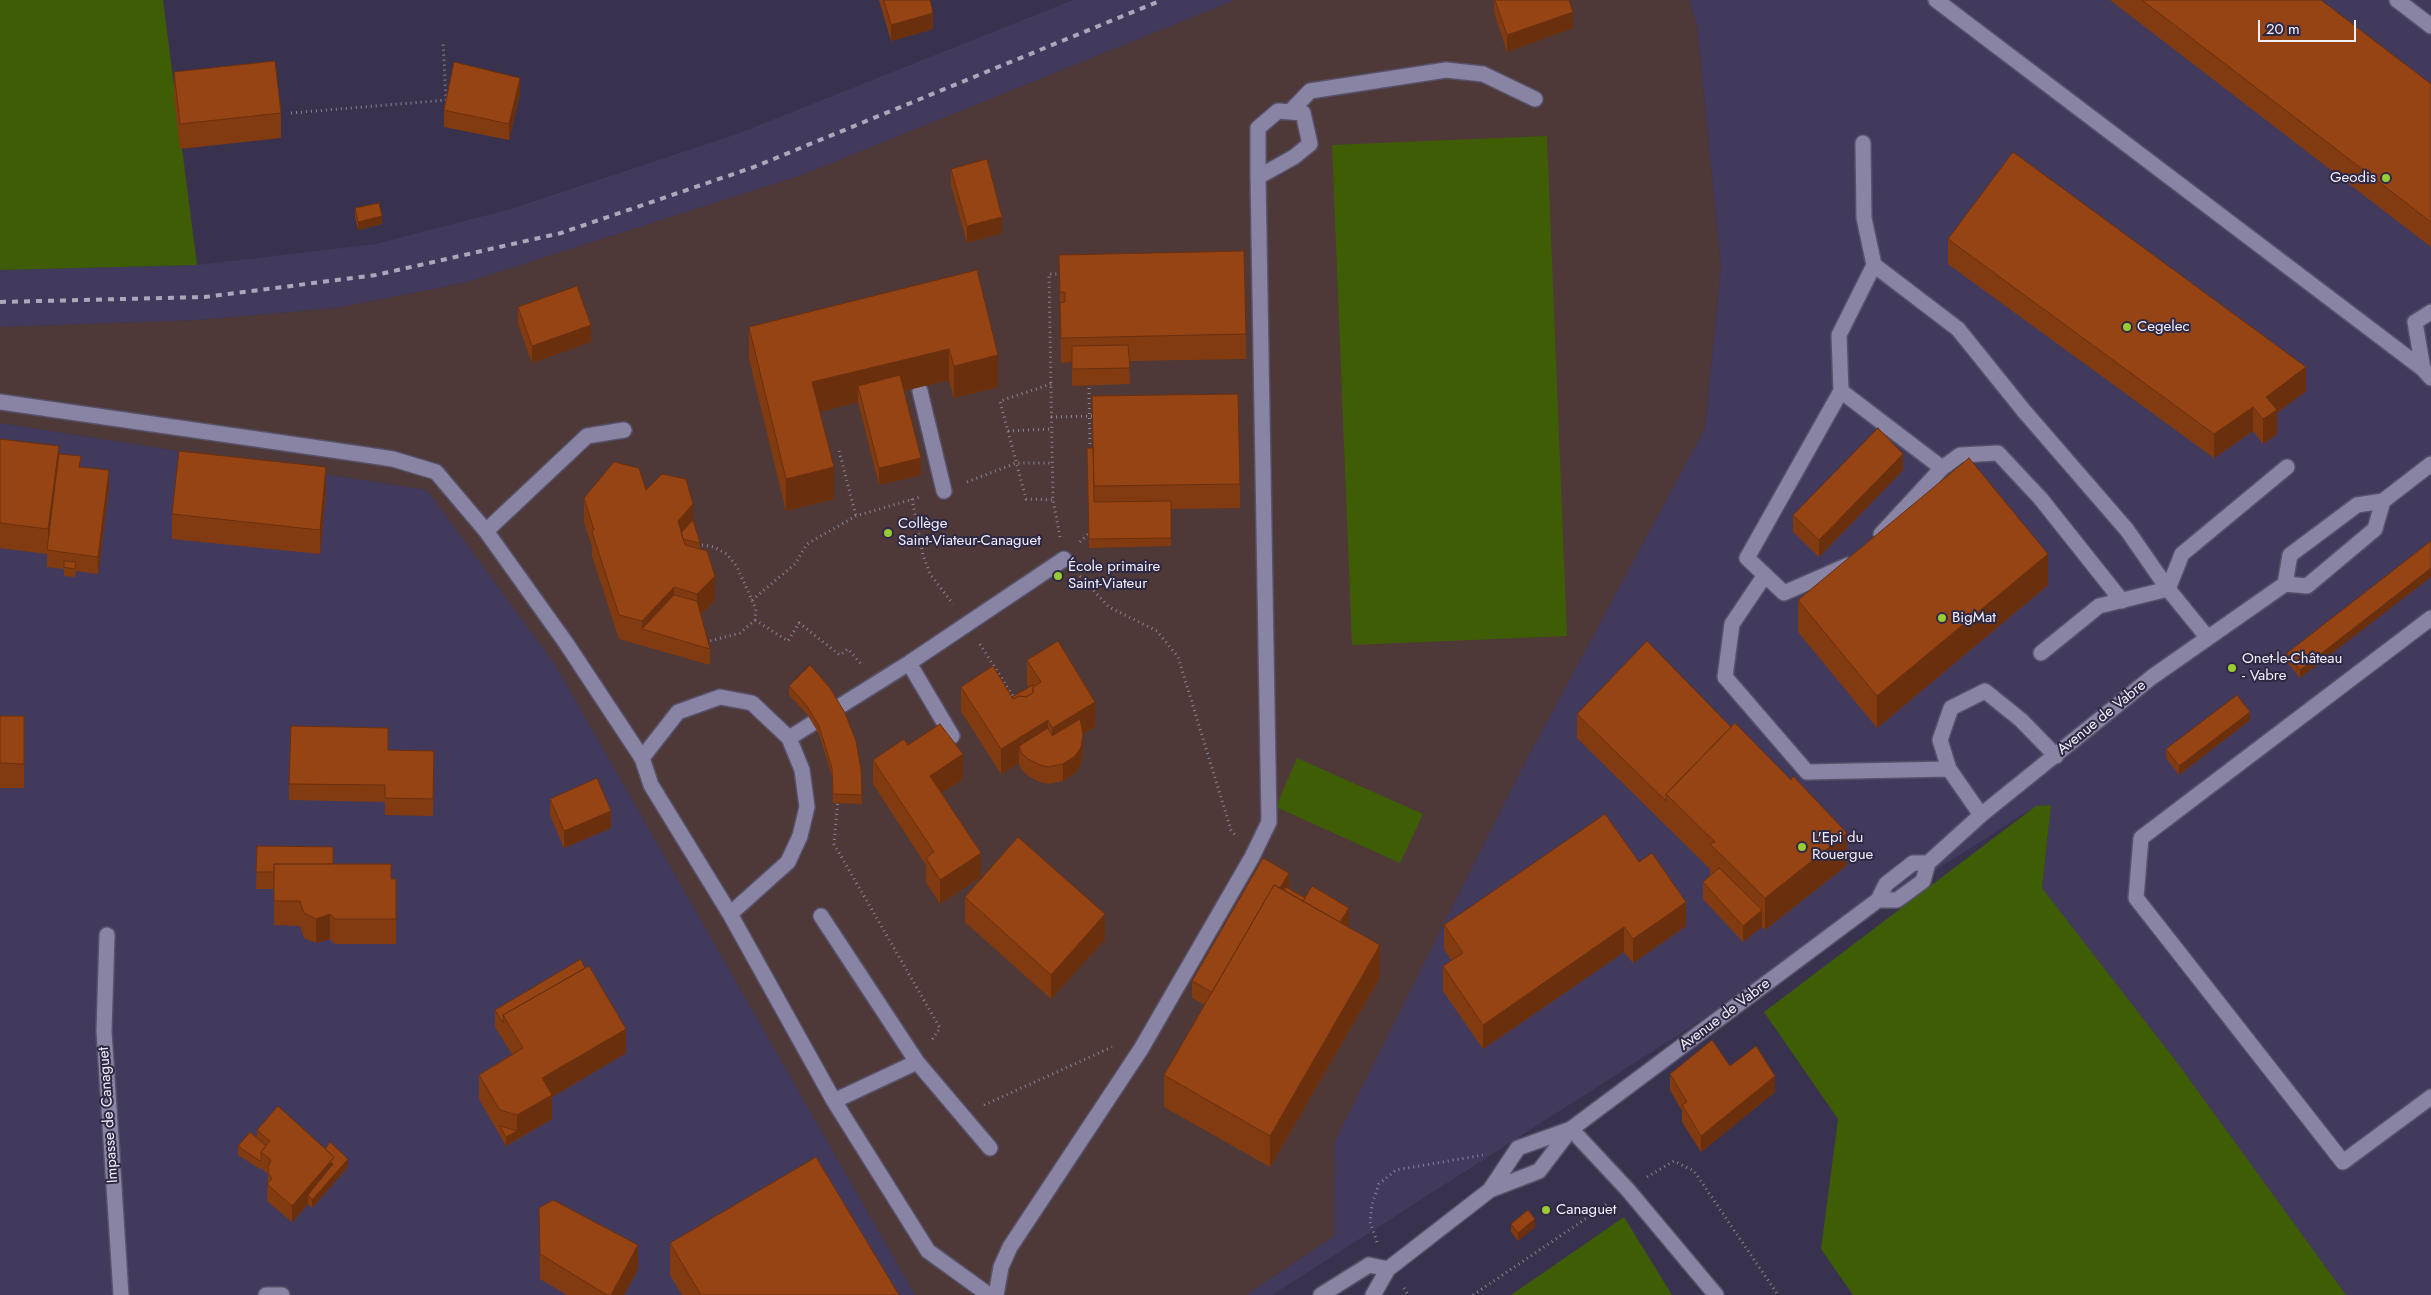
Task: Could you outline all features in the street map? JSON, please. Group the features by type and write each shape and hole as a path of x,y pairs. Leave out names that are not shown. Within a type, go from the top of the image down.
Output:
{"main road":[{"path":"1936,0 2427,374"},
{"path":"2397,0 2431,26"},
{"path":"1290,112 1310,91 1446,70 1483,74 1534,99"},
{"path":"996,1295 1001,1267 1010,1246 1141,1049 1252,857 1269,822 1258,177 1258,128 1278,110 1303,114 1310,144 1294,157 1258,177"},
{"path":"1859,556 1853,563 1784,593 1746,558 1841,391 1839,335 1874,265 1864,218 1863,143"},
{"path":"1874,265 1958,329 2024,412 2127,530 2168,589 2207,637"},
{"path":"2427,374 2415,322 2431,312"},
{"path":"920,391 944,491"},
{"path":"1841,391 1942,468"},
{"path":"0,402 393,459 436,472 486,531 566,643 642,758 651,785 730,914 834,1101 928,1251 989,1295"},
{"path":"486,531 587,436 624,430"},
{"path":"1872,544 1942,468 1960,455 1998,453 2041,500 2122,600"},
{"path":"2383,501 2375,528 2307,586 2285,584 2290,555 2357,506 2383,501 2431,464"},
{"path":"2168,589 2182,554 2287,467"},
{"path":"789,738 909,663 1064,559"},
{"path":"1765,575 1732,624 1725,677 1807,772 1949,769"},
{"name":"Avenue de Vabre","path":"1571,1129 1878,900 1897,900 1923,881 1928,863 1981,815 2152,677 2285,584"},
{"path":"2041,653 2099,606 2168,589"},
{"path":"2431,618 2141,838 2136,898 2343,1162 2431,1097"},
{"path":"909,663 952,736"},
{"path":"1981,815 1949,769 1940,740 1951,708 1985,691 2021,720 2056,756"},
{"path":"642,758 678,712 720,697 752,703 789,738 802,770 806,798 807,808 800,836 788,862 730,914"},
{"path":"821,916 917,1062 990,1148"},
{"name":"Impasse de Canaguet","path":"107,935 104,1031 121,1295"},
{"path":"834,1101 917,1062"},
{"path":"1490,1190 1518,1148 1571,1129"},
{"path":"1373,1295 1388,1269 1490,1190 1539,1171 1571,1129"},
{"path":"1571,1129 1628,1190 1716,1295"},
{"path":"1321,1295 1369,1265 1388,1269"},
{"path":"266,1295 282,1295"}],"path":[{"path":"291,113 446,100 443,41"},
{"path":"1067,274 1048,274 1053,500 1064,559 1109,607 1157,631 1178,657 1231,830 1252,857"},
{"path":"1051,384 1000,401 1026,499 1053,500"},
{"path":"1089,388 1090,454"},
{"path":"1051,417 1100,416"},
{"path":"1008,430 1052,429"},
{"path":"839,450 856,516"},
{"path":"752,600 794,564 807,544 856,516 944,491 1016,463 1052,463"},
{"path":"1064,559 1092,529"},
{"path":"702,545 714,547 727,554 737,567 756,609 755,620 740,633 706,642"},
{"path":"755,620 788,641 799,623 840,655 848,649 865,668 874,685"},
{"path":"837,794 838,803 834,844 940,1028 917,1062"},
{"path":"962,1115 1121,1042 1141,1049"},
{"path":"1408,1295 1388,1269 1370,1222 1372,1204 1379,1184 1396,1170 1518,1148"}],"shaded area":[{"path":"1073,0 1235,0 802,175 464,283 336,308 198,320 0,327 0,270 197,265 376,244 511,209 737,134"},
{"name":"École primaire Saint-Viateur","path":"1235,0 1689,0 1697,25 1721,267 1705,428 1521,770 1335,1141 1334,1236 1246,1295 915,1295 554,663 427,490 0,423 0,327 198,320 336,308 464,283 802,175"},
{"path":"1689,0 2431,0 2431,1295 2346,1295 2176,1061 2042,888 2051,805 2036,806 1272,1295 1246,1295 1334,1236 1335,1141 1521,770 1705,428 1721,267 1697,25"},
{"path":"0,423 427,490 554,663 915,1295 0,1295"}],"green space":[{"path":"0,0 163,0 197,265 0,270"},
{"path":"1547,136 1567,636 1352,645 1332,145"},
{"path":"1297,758 1423,814 1400,863 1276,807"},
{"path":"2051,805 2042,888 2176,1061 2346,1295 1853,1295 1821,1249 1838,1119 1764,1012 2036,806"},
{"path":"1624,1217 1672,1295 1511,1295"}],"building":[{"path":"884,0 930,0 933,13 891,25"},
{"path":"1495,0 1569,0 1573,12 1507,35"},
{"name":"Geodis","path":"2142,0 2321,0 2431,84 2431,222"},
{"path":"275,61 281,113 180,124 174,72"},
{"path":"454,62 520,78 509,124 444,110"},
{"name":"Cegelec","path":"2013,152 2306,367 2266,397 2277,410 2263,419 2253,407 2214,434 1948,239"},
{"path":"987,159 1002,217 967,226 951,169"},
{"path":"379,203 382,216 358,222 355,208"},
{"path":"1244,251 1246,334 1061,338 1060,303 1065,302 1065,292 1060,292 1059,255"},
{"path":"977,270 998,355 954,366 949,349 812,382 834,467 786,479 749,327"},
{"path":"577,286 591,325 532,346 518,307"},
{"path":"1128,345 1130,368 1072,369 1072,346"},
{"path":"900,375 921,458 879,468 858,386"},
{"path":"1238,394 1240,484 1094,486 1092,396"},
{"path":"1878,428 1903,454 1819,540 1793,515"},
{"path":"0,439 59,446 48,529 0,523"},
{"path":"1087,448 1093,448 1094,502 1171,501 1171,538 1089,539"},
{"path":"179,451 326,467 320,530 172,514"},
{"path":"59,454 81,456 79,467 109,470 98,557 47,550"},
{"path":"1969,458 2048,554 1877,696 1798,600"},
{"path":"614,462 639,468 646,490 662,474 686,479 693,504 678,521 685,545 707,551 715,576 697,594 674,587 642,621 619,615 592,532 594,530 584,498"},
{"path":"693,520 700,543 683,539 681,533"},
{"path":"2431,541 2431,568 2300,670 2287,653"},
{"path":"64,561 76,562 75,569 64,567"},
{"path":"674,595 697,601 710,649 642,629"},
{"path":"1058,641 1095,702 1052,728 1048,720 1001,749 961,687 993,666 1013,699 1019,696 1026,697 1033,693 1033,687 1041,682 1027,660"},
{"path":"1647,641 1731,727 1666,794 1666,801 1577,714"},
{"path":"810,665 830,688 845,713 856,741 861,769 862,795 833,794 832,768 819,726 807,706 789,686"},
{"path":"1033,685 1033,693 1026,697 1019,696 1013,699 1012,697"},
{"path":"2237,695 2250,712 2179,766 2166,749"},
{"path":"0,716 24,716 24,764 0,763"},
{"path":"1080,719 1083,734 1081,747 1075,756 1063,764 1048,767 1040,765 1028,759 1021,752 1019,746 1048,728 1052,736"},
{"path":"1735,723 1791,780 1793,776 1847,833 1765,898 1710,844 1715,842 1666,794"},
{"path":"940,724 963,754 930,776 981,853 940,880 926,858 934,852 873,760 904,739 908,745"},
{"path":"291,726 388,728 388,750 434,751 433,799 385,798 385,785 289,784"},
{"path":"597,778 611,811 564,831 550,799"},
{"path":"1605,814 1639,862 1652,853 1686,902 1633,939 1624,927 1483,1025 1443,966 1463,953 1444,925"},
{"path":"1018,837 1105,914 1051,975 965,897"},
{"path":"257,846 333,847 333,864 274,864 274,872 256,872"},
{"path":"1263,858 1289,873 1280,888 1274,885 1212,992 1192,981"},
{"path":"274,864 391,864 391,879 396,879 396,919 335,919 330,914 316,919 304,913 300,901 274,901"},
{"path":"1719,868 1762,910 1743,926 1703,882"},
{"path":"1274,885 1380,945 1270,1136 1164,1075"},
{"path":"1312,886 1349,908 1340,922 1303,901"},
{"path":"1286,887 1305,898 1303,901 1284,890"},
{"path":"581,959 585,968 503,1015 503,1023 495,1010"},
{"path":"589,966 626,1029 542,1078 552,1095 517,1115 500,1110 479,1075 523,1048 503,1015"},
{"path":"1712,1040 1730,1066 1756,1046 1775,1076 1701,1136 1682,1105 1687,1102 1670,1074"},
{"path":"278,1106 334,1157 292,1206 267,1184 272,1179 268,1167 271,1160 261,1152 270,1141 257,1130"},
{"path":"500,1126 517,1131 506,1137"},
{"path":"250,1132 266,1146 261,1152 260,1161 238,1146"},
{"path":"330,1142 348,1159 312,1200 308,1195 333,1164 330,1162 334,1157 325,1149"},
{"path":"816,1157 899,1295 701,1295 670,1243"},
{"path":"553,1200 638,1245 611,1295 607,1295 540,1254 539,1208"},
{"path":"1528,1210 1535,1219 1518,1233 1511,1224"}],"railway":[{"path":"0,302 205,297 376,275 561,233 754,167 1162,0"}],"place":[{"name":"Geodis","path":"2386,178"},
{"name":"Cegelec","path":"2127,327"},
{"name":"Collège Saint-Viateur-Canaguet","path":"888,533"},
{"name":"École primaire Saint-Viateur","path":"1058,576"},
{"name":"BigMat","path":"1942,618"},
{"name":"Onet-le-Château - Vabre","path":"2232,668"},
{"name":"L'Epi du Rouergue","path":"1802,847"},
{"name":"Canaguet","path":"1546,1210"}]}
